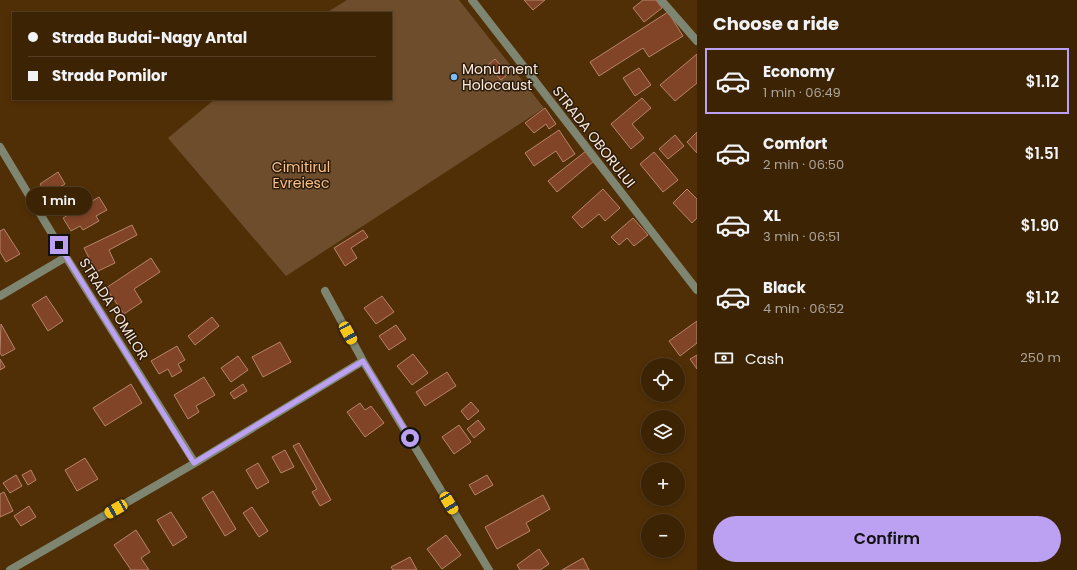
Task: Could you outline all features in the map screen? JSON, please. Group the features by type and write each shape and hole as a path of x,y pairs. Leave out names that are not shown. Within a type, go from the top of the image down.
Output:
{"street":[{"name":"STRADA OBORULUI","path":"472,0 697,290"},
{"path":"661,0 697,41"},
{"name":"STRADA POMILOR","path":"0,146 66,257 194,463"},
{"path":"0,296 66,257"},
{"path":"325,291 363,361 488,569"},
{"path":"10,570 194,463 363,361"}],"green space":[{"name":"Cimitirul Evreiesc","path":"347,0 459,0 544,108 286,276 168,138 214,100 392,100 392,12 328,12"}],"building":[{"path":"524,0 545,0 533,10"},
{"path":"643,0 656,0 662,8 644,22 633,8"},
{"path":"668,12 683,36 649,57 643,48 599,76 590,62"},
{"path":"697,54 697,83 675,101 660,85"},
{"path":"495,59 508,74 501,80 488,65"},
{"path":"639,68 651,85 635,96 623,78"},
{"path":"642,98 651,108 632,124 644,138 631,149 611,124"},
{"path":"545,108 556,124 549,129 546,124 534,133 525,123"},
{"path":"559,130 575,154 563,162 556,151 534,166 525,153"},
{"path":"697,132 697,153 687,142"},
{"path":"675,135 684,146 668,159 659,149"},
{"path":"586,151 594,161 557,192 548,181"},
{"path":"654,152 678,180 663,192 640,164"},
{"path":"58,172 65,184 47,195 40,184"},
{"path":"603,189 620,208 605,221 599,214 582,228 572,217"},
{"path":"687,189 697,199 697,218 692,223 673,203"},
{"path":"99,197 107,210 96,216 99,221 83,230 80,226 71,231 63,218"},
{"path":"633,218 648,235 634,246 627,238 619,245 611,237"},
{"path":"132,225 137,235 109,250 115,263 96,272 84,248"},
{"path":"4,229 20,254 6,262 0,252 0,231"},
{"path":"363,230 368,237 351,248 357,258 345,266 334,248"},
{"path":"151,258 160,272 134,289 142,302 124,314 106,288"},
{"path":"46,296 63,321 48,331 32,305"},
{"path":"382,296 394,312 376,324 364,308"},
{"path":"212,317 219,326 195,345 188,336"},
{"path":"697,321 697,343 680,356 669,341"},
{"path":"1,324 15,349 2,356 0,353"},
{"path":"396,325 406,339 389,350 379,336"},
{"path":"280,342 291,362 263,377 252,357"},
{"path":"177,346 185,360 178,364 182,371 172,377 168,369 159,374 151,361"},
{"path":"413,354 428,373 412,385 397,366"},
{"path":"697,355 697,369 690,359"},
{"path":"238,356 248,370 231,382 221,368"},
{"path":"0,359 5,367 0,370"},
{"path":"447,372 456,386 425,406 416,392"},
{"path":"204,377 215,395 196,406 199,412 188,419 174,395"},
{"path":"131,384 142,403 105,426 93,408"},
{"path":"243,384 247,391 234,399 230,393"},
{"path":"471,402 479,411 468,420 461,411"},
{"path":"360,403 365,410 371,406 384,423 365,437 347,412"},
{"path":"478,420 485,429 474,438 467,429"},
{"path":"459,425 471,442 454,454 442,437"},
{"path":"299,443 331,500 320,506 312,492 317,489 293,446"},
{"path":"285,450 294,467 281,473 272,457"},
{"path":"85,458 98,479 77,491 65,470"},
{"path":"258,463 269,482 257,489 246,470"},
{"path":"31,470 36,480 28,485 22,475"},
{"path":"16,475 22,486 10,493 3,483"},
{"path":"487,475 493,485 475,495 469,485"},
{"path":"213,491 236,529 225,536 202,498"},
{"path":"4,492 13,511 0,517 0,494"},
{"path":"543,495 550,509 526,523 530,531 497,549 485,527"},
{"path":"29,506 36,517 21,526 14,516"},
{"path":"252,507 268,531 259,537 243,513"},
{"path":"171,512 187,537 173,546 157,520"},
{"path":"136,530 150,552 141,558 149,570 131,570 114,545"},
{"path":"446,535 461,555 442,569 427,549"},
{"path":"539,549 549,564 540,570 520,570 517,565"},
{"path":"410,557 417,570 393,570 391,567"},
{"path":"583,558 589,570 562,570"}],"place":[{"name":"Monument Holocaust","path":"454,77"}],"route":[{"path":"59,245 194,463 363,361 410,438"}]}
